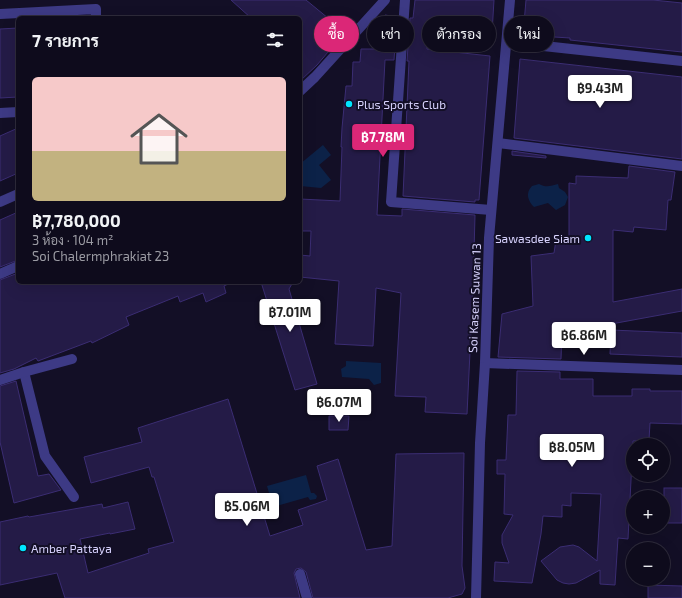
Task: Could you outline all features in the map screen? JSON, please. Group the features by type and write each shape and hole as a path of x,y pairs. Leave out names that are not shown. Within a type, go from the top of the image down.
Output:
{"street":[{"path":"302,89 315,77 385,0"},
{"path":"405,0 392,202 491,210"},
{"name":"Soi Kasem Suwan 13","path":"509,16 510,0"},
{"path":"0,14 96,9 96,16"},
{"path":"554,47 682,61"},
{"name":"Soi Kasem Suwan 13","path":"476,598 480,443 485,363 491,210 506,52"},
{"path":"0,113 16,112"},
{"path":"498,143 682,166"},
{"path":"0,202 16,195"},
{"path":"0,274 16,267"},
{"path":"0,380 72,359"},
{"path":"485,363 682,370"},
{"path":"24,372 45,456 74,497"},
{"path":"300,574 307,598"}],"water":[{"path":"323,145 331,155 319,165 331,180 321,188 302,186 302,162"},
{"path":"539,184 551,186 558,184 559,188 565,192 568,197 565,205 556,210 548,203 534,207 529,200 528,194 532,186"},
{"path":"346,361 381,363 381,383 374,385 369,379 342,377 341,369 346,366"},
{"path":"306,475 311,493 314,493 317,496 316,499 310,500 308,497 273,507 267,486"}],"building":[{"path":"231,0 306,0 326,16 314,16 314,52 328,52 302,79 302,16 249,16"},
{"path":"415,0 494,0 493,16 422,16 422,52 454,52 490,56 479,200 475,200 475,202 403,196 409,61 407,61 408,52 414,52 413,16"},
{"path":"526,0 653,0 682,3 682,52 554,37 554,16 525,16"},
{"path":"16,28 16,97 0,98 0,29"},
{"path":"361,49 367,49 367,52 395,52 394,60 385,60 377,215 402,216 402,209 475,215 467,414 425,412 426,397 395,396 401,293 376,288 373,346 335,344 339,281 302,277 302,255 310,256 311,231 302,231 302,199 340,201 341,147 346,86 352,86 353,62 360,62"},
{"path":"520,59 682,77 682,159 514,138"},
{"path":"16,129 16,174 0,181 0,136"},
{"path":"512,151 546,156 546,158 512,155"},
{"path":"629,166 675,172 671,200 668,200 666,230 634,227 633,232 613,230 613,302 682,289 682,311 562,333 561,359 498,357 502,314 533,306 531,256 554,253 556,240 569,236 569,183 576,184 576,176 628,178"},
{"path":"16,213 16,261 0,267 0,220"},
{"path":"16,274 16,284 228,284 224,286 226,293 206,302 203,293 180,302 178,296 126,317 129,325 92,343 91,341 38,361 36,358 14,369 0,373 0,280"},
{"path":"262,284 292,284 289,289 317,384 295,390"},
{"path":"611,330 682,333 682,357 610,354"},
{"path":"517,371 560,372 560,379 593,379 593,396 632,396 632,389 650,389 650,391 682,391 682,424 650,423 649,438 626,438 626,482 631,482 630,490 626,490 626,534 628,534 628,539 618,538 615,585 600,584 600,570 576,583 563,583 557,580 541,561 560,547 573,545 579,547 597,561 601,494 571,493 571,506 562,505 562,517 543,516 532,583 494,581 495,562 509,563 502,543 502,535 513,515 504,514 505,474 497,474 497,460 506,460 508,415 516,415"},
{"path":"16,381 38,476 49,474 61,490 14,503 0,442 0,386"},
{"path":"228,399 270,536 303,525 298,510 327,500 317,466 338,459 366,550 392,546 396,454 464,453 462,566 465,588 462,594 448,598 313,598 306,572 301,568 296,569 294,573 300,598 65,598 57,573 0,585 0,522 102,504 103,508 128,502 135,529 80,539 88,573 149,553 148,549 174,542 154,477 152,477 149,467 91,483 84,457 142,442 138,428"},
{"path":"329,416 349,416 348,430 329,430"},
{"path":"664,488 682,488 682,523 670,523 670,490 664,490"},
{"path":"648,586 682,586 682,598 648,598"}],"place":[{"name":"Plus Sports Club","path":"349,104"},
{"name":"Sawasdee Siam","path":"588,238"},
{"name":"Amber Pattaya","path":"23,548"}]}
